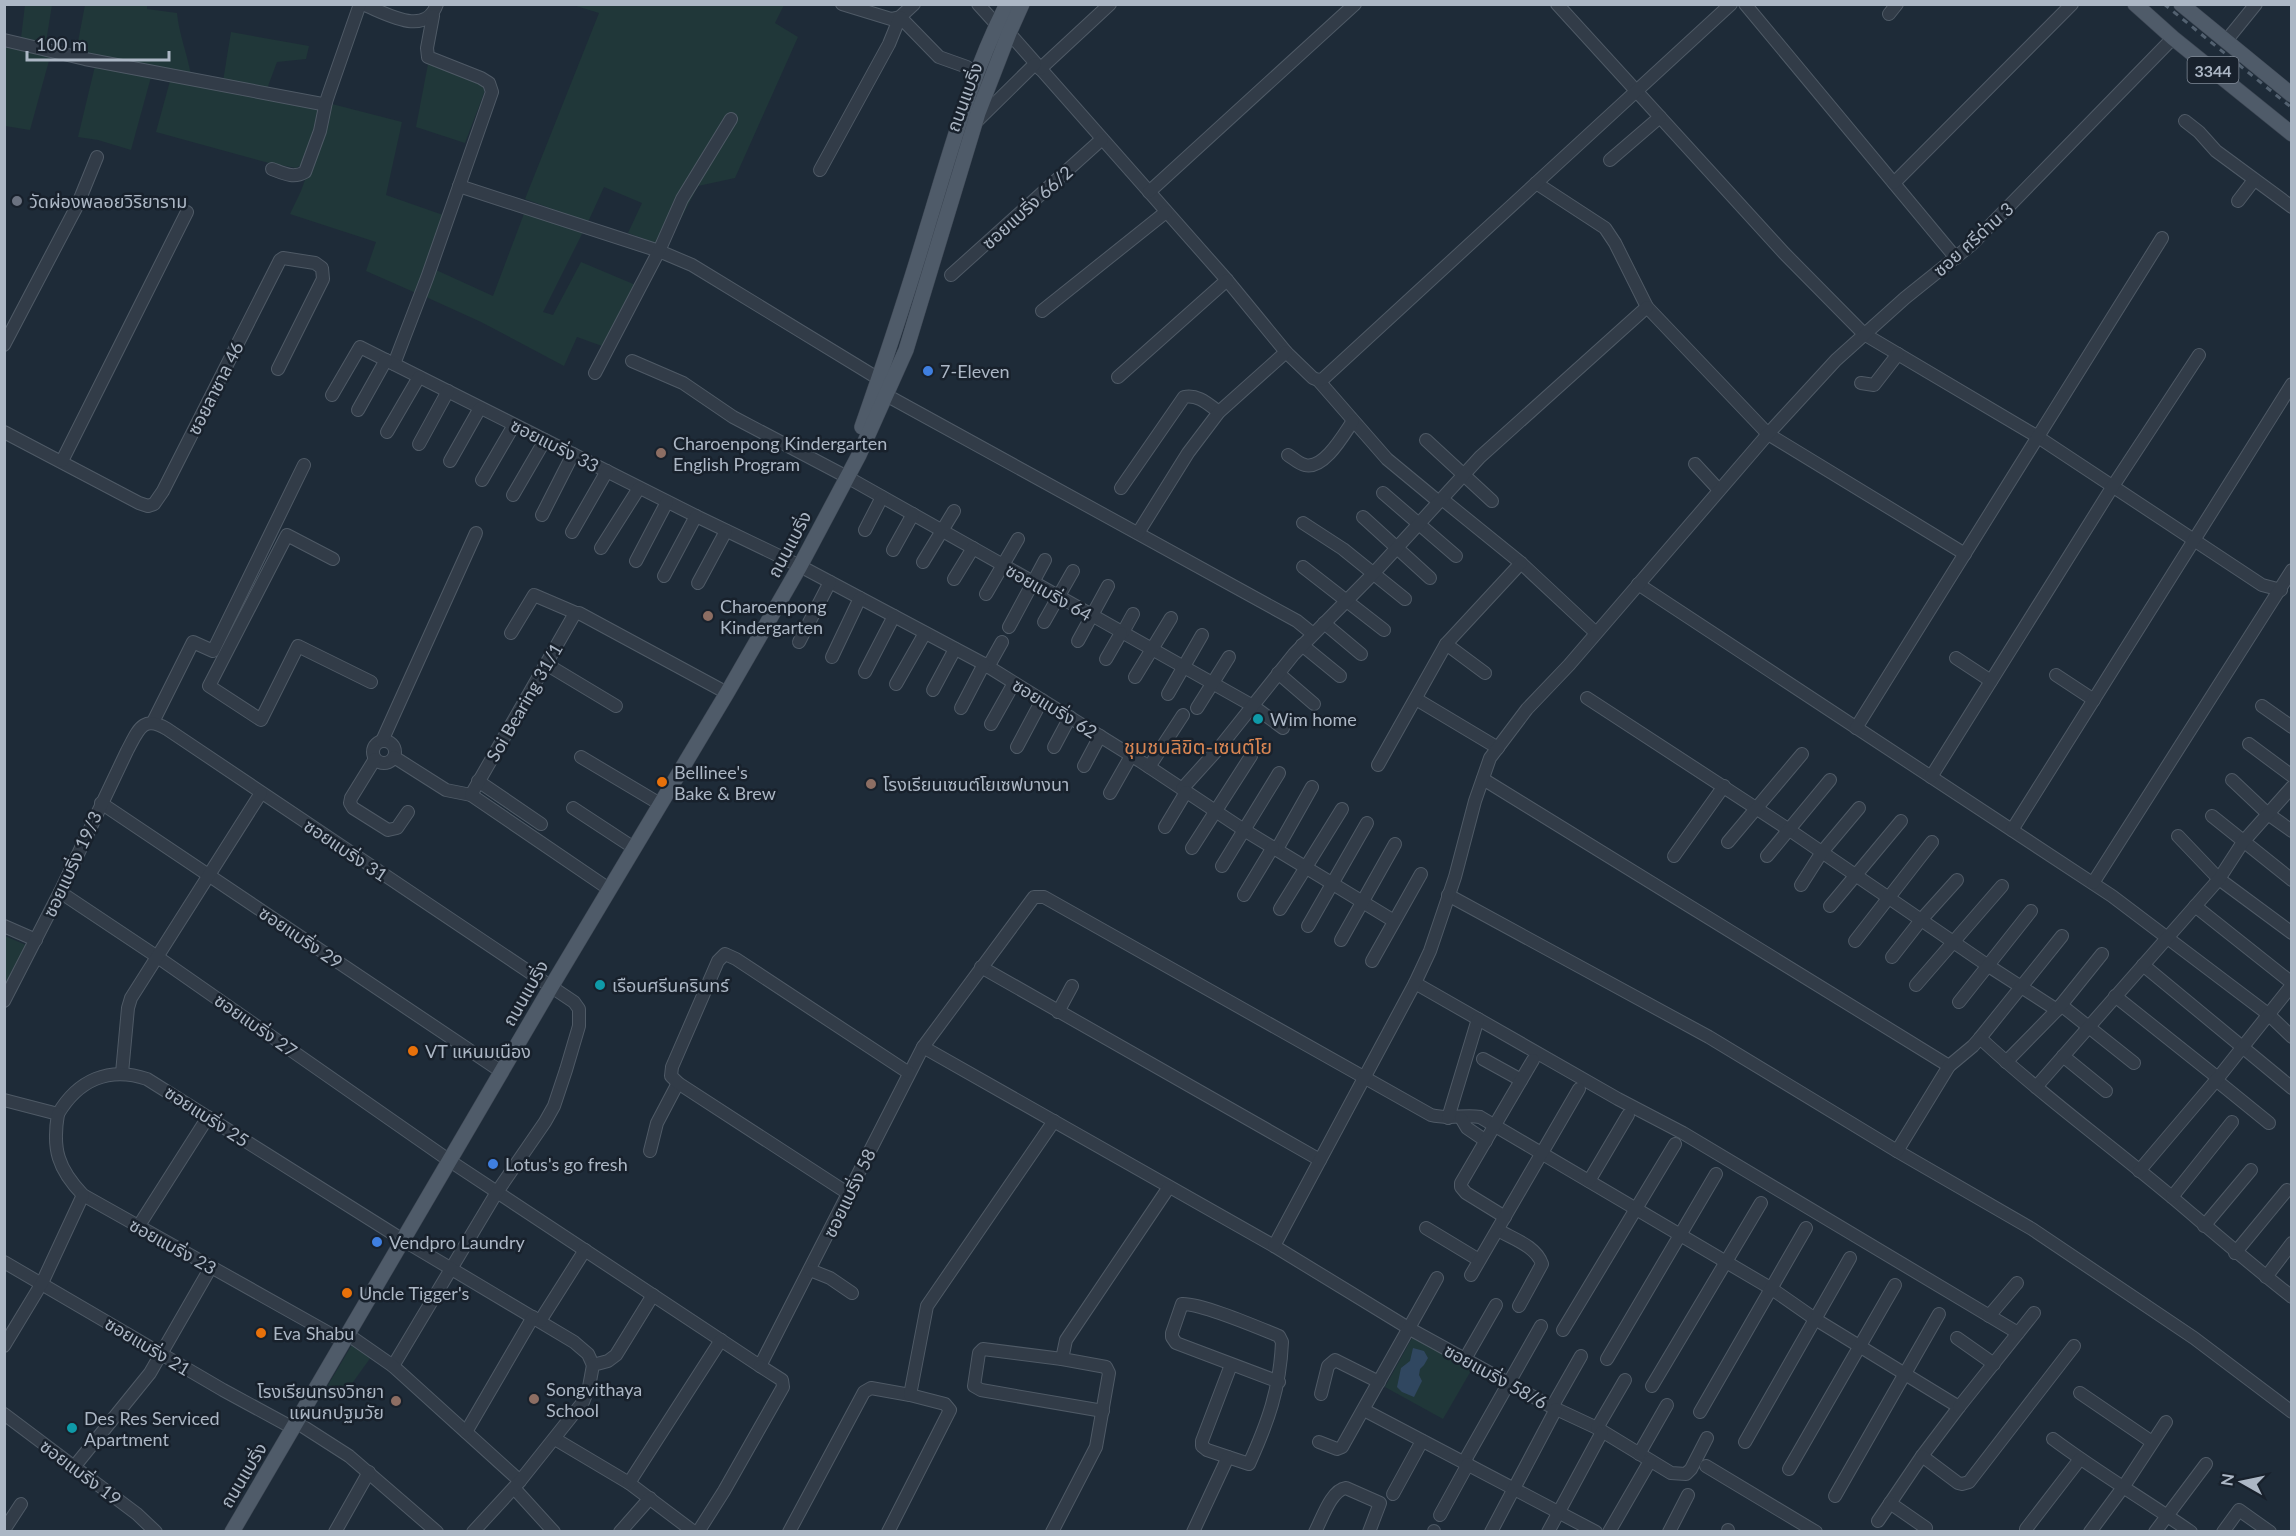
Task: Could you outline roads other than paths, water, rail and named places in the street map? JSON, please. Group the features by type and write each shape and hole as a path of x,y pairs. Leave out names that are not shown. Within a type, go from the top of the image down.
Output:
{"main road":[{"name":"ถนนแบริ่ง","path":"232,1532 551,987 727,693 800,566 848,475 906,350 1003,29 1007,4"},
{"name":"ถนนแบริ่ง","path":"848,475 965,108 1003,29 1022,4"},
{"name":"3344","path":"2135,4 2173,38 2292,134"},
{"name":"3344","path":"2181,4 2292,95"}],"street":[{"path":"272,169 291,176 305,172 320,130 326,102 361,4 409,22 423,22 435,10"},
{"path":"842,4 880,17 891,19 900,17"},
{"path":"820,170 889,44 900,17 914,4"},
{"path":"978,4 1037,66 1227,280 1286,352 1318,380 1387,459 1521,563 1596,633"},
{"path":"975,123 1110,4"},
{"path":"1149,192 1355,4"},
{"path":"1557,4 1784,253 1864,334 2038,437 2262,585 2281,590"},
{"path":"1318,380 1323,379 1731,4"},
{"path":"1745,4 1956,258"},
{"path":"1894,183 2072,4"},
{"path":"2226,41 2256,4"},
{"path":"358,410 390,362 427,278 492,92 489,83 481,78 428,57 427,48 435,10"},
{"path":"900,17 939,57 967,67"},
{"name":"ซอย ศรีด่าน 3","path":"1274,1246 1415,983 1430,951 1490,759 1527,709 1596,633 1768,434 1836,360 1905,298 1971,245 2173,38"},
{"path":"4,40 219,85 322,104 326,102"},
{"path":"1610,160 1660,117"},
{"path":"595,373 659,251 682,199 731,119"},
{"path":"2185,121 2199,132 2216,152 2292,207"},
{"name":"ซอยแบริ่ง 66/2","path":"951,275 1102,139"},
{"path":"4,345 77,206 97,157"},
{"path":"2238,201 2254,180"},
{"path":"1536,183 1605,228 1647,307 1768,434 1965,554"},
{"path":"459,186 659,251 692,265 879,379"},
{"path":"62,461 187,212"},
{"path":"1042,311 1166,212"},
{"path":"1856,728 2162,238"},
{"name":"ซอยลาซาล 46","path":"4,432 139,503 148,506 154,504 168,482 280,260 283,258 315,263 322,268 323,279 278,369"},
{"path":"1118,377 1227,280"},
{"path":"1165,827 1184,791 1302,645 1372,575 1480,457 1647,307"},
{"name":"ซอยแบริ่ง 33","path":"332,395 360,347 667,502 800,566"},
{"path":"1138,533 1188,453 1219,412 1286,352"},
{"path":"1861,383 1875,385 1898,354"},
{"path":"1931,777 2113,486 2199,355"},
{"name":"ซอยแบริ่ง 64","path":"632,361 683,383 733,417 848,475 882,497 1252,706 1283,728"},
{"path":"387,432 419,377"},
{"path":"2012,830 2292,384"},
{"path":"419,444 448,391"},
{"path":"886,394 1296,621 1313,634"},
{"path":"1121,488 1184,397 1200,398 1219,412"},
{"path":"450,461 480,408"},
{"path":"1288,455 1305,465 1315,464 1332,452 1353,421"},
{"path":"482,480 514,425"},
{"path":"513,495 545,440"},
{"path":"1426,440 1492,501"},
{"path":"542,515 573,454"},
{"path":"1695,464 1719,490"},
{"path":"153,722 194,642 213,651 304,465"},
{"path":"572,531 607,471"},
{"path":"601,548 639,488"},
{"path":"1383,493 1456,556"},
{"path":"865,530 882,497"},
{"path":"636,561 667,502"},
{"path":"922,562 954,511"},
{"path":"893,550 913,514"},
{"path":"664,576 696,516"},
{"path":"1363,517 1430,578"},
{"path":"1303,523 1343,549 1372,575 1405,599"},
{"path":"698,583 726,531"},
{"path":"408,812 397,828 388,830 353,808 350,803 375,759 373,748 382,741 476,533"},
{"path":"333,559 287,535 209,687 261,720 298,646 371,682"},
{"path":"986,594 1018,538"},
{"path":"954,579 973,548"},
{"path":"1009,627 1045,560"},
{"path":"1378,765 1446,644 1521,563"},
{"name":"ซอยแบริ่ง 62","path":"800,566 986,665 1149,767 1244,830 1394,921"},
{"path":"1302,567 1384,630"},
{"path":"2093,883 2292,570"},
{"path":"1044,622 1073,571"},
{"path":"799,642 830,582"},
{"path":"1638,584 2093,883 2268,1014 2292,1038"},
{"path":"1078,641 1108,586"},
{"path":"510,633 534,595 576,613 727,693"},
{"path":"832,657 860,598"},
{"name":"Soi Bearing 31/1","path":"471,795 576,613"},
{"path":"1106,659 1133,615"},
{"path":"865,672 894,616"},
{"path":"1135,677 1171,618"},
{"path":"1324,622 1361,654"},
{"path":"896,684 925,633"},
{"path":"1168,694 1202,636"},
{"path":"961,708 1002,642"},
{"path":"1446,644 1485,673"},
{"path":"1302,645 1340,676"},
{"path":"933,690 955,649"},
{"path":"1197,708 1229,657"},
{"path":"1956,658 1991,681"},
{"path":"546,664 616,706"},
{"path":"1278,673 1314,704"},
{"path":"2056,675 2094,700"},
{"path":"991,724 1014,683"},
{"path":"1587,698 1788,828 2020,987 2059,1007 2134,1063"},
{"path":"1416,699 1498,748"},
{"path":"1017,747 1042,700"},
{"path":"2262,706 2292,727"},
{"path":"1149,767 1183,715"},
{"path":"1054,747 1070,717"},
{"name":"ซอยแบริ่ง 19/3","path":"4,1001 60,892 100,803 139,728 146,723 153,722"},
{"name":"ซอยแบริ่ง 31","path":"153,722 167,729 574,1002 579,1009 579,1026 554,1106 497,1192 393,1366"},
{"path":"1084,766 1100,736"},
{"path":"382,741 393,746 394,756"},
{"path":"2248,744 2292,776"},
{"path":"1728,842 1802,754"},
{"path":"375,759 385,763 394,756"},
{"path":"394,756 446,790 471,795 609,889"},
{"path":"1110,793 1131,756"},
{"path":"1192,848 1251,756"},
{"path":"582,757 660,804"},
{"path":"1222,866 1279,773"},
{"path":"1483,779 1949,1066"},
{"path":"1767,855 1830,780"},
{"path":"2232,780 2268,814 2292,831"},
{"path":"478,781 541,824"},
{"path":"1674,856 1724,786"},
{"path":"1244,895 1312,787"},
{"path":"2036,1088 2219,879 2244,842 2292,787"},
{"path":"4,1100 58,1114 66,1101 78,1089 104,1076 122,1073 131,998 261,794"},
{"name":"ซอยแบริ่ง 29","path":"100,803 502,1072"},
{"path":"573,808 634,848"},
{"path":"1280,909 1342,808"},
{"path":"1801,885 1822,852 1859,808"},
{"path":"2212,816 2292,880"},
{"path":"1830,906 1901,821"},
{"path":"1308,926 1367,824"},
{"path":"2178,836 2219,879 2292,933"},
{"path":"1855,941 1932,842"},
{"path":"1341,940 1395,844"},
{"path":"1372,961 1420,874"},
{"path":"1892,957 1921,920 1958,880"},
{"path":"1916,985 2002,886"},
{"name":"ซอยแบริ่ง 27","path":"60,892 156,956 450,1161"},
{"path":"1448,895 1709,1037 1897,1151 2032,1229 2194,1338 2292,1412"},
{"name":"ซอยแบริ่ง 58","path":"760,1366 923,1047 1034,897 1039,896 1364,1076"},
{"path":"2139,1172 2292,984 2195,906"},
{"path":"1959,1002 2031,911"},
{"path":"4,926 36,940"},
{"path":"1897,1151 1949,1066 1980,1038 2062,936"},
{"path":"849,1194 678,1083 671,1076 672,1067 718,961 725,954 736,959 909,1073"},
{"path":"2006,1062 2059,1007 2102,954"},
{"path":"2143,965 2292,1088"},
{"path":"981,967 1320,1160"},
{"path":"1415,983 1618,1099 1683,1133 2018,1333"},
{"path":"1058,1012 1072,986"},
{"path":"2115,996 2269,1123"},
{"path":"1448,1118 1479,1019"},
{"path":"1980,1038 2036,1088 2172,1197 2235,1253 2292,1297"},
{"path":"923,1047 1274,1246"},
{"path":"2063,1056 2106,1091"},
{"path":"1483,1059 1521,1080"},
{"path":"1505,1217 1466,1193 1461,1187 1463,1178 1533,1060"},
{"name":"ซอยแบริ่ง 25","path":"122,1073 135,1075 159,1085 403,1240 583,1348 593,1365"},
{"path":"1364,1076 1431,1115 1448,1118 1480,1117 1495,1125 1772,1289 1815,1319 1959,1407"},
{"path":"650,1151 657,1123 678,1083"},
{"path":"1471,1275 1579,1089"},
{"name":"ซอยแบริ่ง 23","path":"58,1114 54,1135 57,1156 68,1177 83,1195 393,1366 466,1432 517,1484 554,1532"},
{"path":"1589,1181 1628,1115"},
{"path":"138,1227 208,1117"},
{"path":"1461,1118 1467,1128 1486,1141"},
{"path":"910,1395 927,1306 1054,1120"},
{"path":"2172,1197 2232,1122"},
{"path":"1563,1330 1634,1208 1675,1144"},
{"path":"450,1161 782,1380 783,1387 730,1482 698,1532"},
{"path":"2204,1226 2251,1170"},
{"path":"1607,1359 1716,1174"},
{"path":"1062,1359 1069,1334 1169,1187"},
{"path":"2235,1253 2287,1190"},
{"path":"4,1346 42,1283 83,1195"},
{"path":"1652,1386 1761,1203"},
{"path":"1425,1228 1479,1260"},
{"path":"1700,1412 1806,1228"},
{"path":"1498,1230 1533,1250 1542,1264 1519,1306"},
{"path":"2266,1277 2292,1243"},
{"name":"ซอยแบริ่ง 58/6","path":"1274,1246 1410,1329 1554,1408 1599,1430 1671,1473 1686,1474 1707,1438"},
{"path":"466,1432 536,1319 585,1250"},
{"path":"1745,1443 1850,1258"},
{"name":"ซอยแบริ่ง 21","path":"4,1262 223,1390 339,1449 369,1472 437,1532"},
{"path":"74,1467 162,1355 212,1268"},
{"path":"810,1270 830,1278 852,1293"},
{"path":"1319,1442 1337,1449 1342,1447 1437,1278"},
{"path":"1989,1316 2018,1283"},
{"path":"1789,1469 1895,1285"},
{"path":"473,1532 555,1439 583,1402 589,1387 593,1365 608,1361 616,1355 653,1295"},
{"path":"1232,1365 1202,1446 1207,1450 1249,1464 1275,1398 1279,1382 1282,1342 1279,1336 1203,1309 1182,1304 1172,1334 1173,1340 1187,1348 1279,1382"},
{"path":"1465,1359 1496,1305"},
{"path":"1878,1521 1922,1456 2034,1312"},
{"path":"1835,1496 1939,1314"},
{"path":"1440,1515 1507,1382 1541,1326"},
{"path":"1957,1338 1994,1364"},
{"path":"628,1483 721,1340"},
{"path":"1922,1456 1958,1483 1965,1484 2033,1401 2074,1346"},
{"path":"1052,1532 1092,1455 1103,1411 1108,1369 1100,1365 1062,1359 980,1350 974,1386 981,1390 1103,1411"},
{"path":"1491,1532 1581,1356"},
{"path":"1321,1394 1328,1366 1335,1360 1379,1382"},
{"path":"1548,1532 1625,1380"},
{"path":"789,1532 864,1392 871,1388 945,1404 950,1410 888,1532"},
{"path":"2080,1394 2152,1442"},
{"path":"1609,1532 1667,1405"},
{"path":"1364,1410 1596,1532"},
{"name":"ซอยแบริ่ง 19","path":"4,1414 137,1514 156,1532"},
{"path":"2090,1532 2124,1486 2166,1422"},
{"path":"555,1439 628,1483 693,1532"},
{"path":"2053,1439 2191,1532"},
{"path":"1393,1494 1422,1441"},
{"path":"1193,1532 1228,1457"},
{"path":"2026,1529 2080,1459"},
{"path":"2155,1532 2166,1514 2206,1464"},
{"path":"1706,1466 1816,1532"},
{"path":"335,1532 369,1472"},
{"path":"1315,1532 1335,1494 1341,1488 1380,1503 1369,1532"},
{"path":"1669,1532 1688,1495"},
{"path":"620,1532 650,1498"},
{"path":"1890,1503 1926,1528"},
{"path":"4,1530 21,1504"},
{"path":"2223,1532 2239,1510 2270,1532"}],"water":[{"path":"1413,1348 1424,1351 1428,1358 1420,1369 1419,1375 1422,1381 1414,1397 1397,1387 1401,1368 1410,1361"}],"railway":[{"path":"2164,4 2292,108"}],"place":[{"name":"วัดผ่องพลอยวิริยาราม","path":"17,201"},
{"name":"7-Eleven","path":"928,371"},
{"name":"Charoenpong Kindergarten English Program","path":"661,453"},
{"name":"Charoenpong Kindergarten","path":"708,616"},
{"name":"Wim home","path":"1258,719"},
{"name":"Bellinee's Bake & Brew","path":"662,782"},
{"name":"โรงเรียนเซนต์โยเซฟบางนา","path":"871,784"},
{"name":"เรือนศรีนครินทร์","path":"600,985"},
{"name":"VT แหนมเนือง","path":"413,1051"},
{"name":"Lotus's go fresh","path":"493,1164"},
{"name":"Vendpro Laundry","path":"377,1242"},
{"name":"Uncle Tigger's","path":"347,1293"},
{"name":"Eva Shabu","path":"261,1333"},
{"name":"Songvithaya School","path":"534,1399"},
{"name":"โรงเรียนทรงวิทยา แผนกปฐมวัย","path":"396,1401"},
{"name":"Des Res Serviced Apartment","path":"72,1428"}],"district":[{"name":"ชุมชนลิขิต-เซนต์โย","path":"1198,746"}]}
